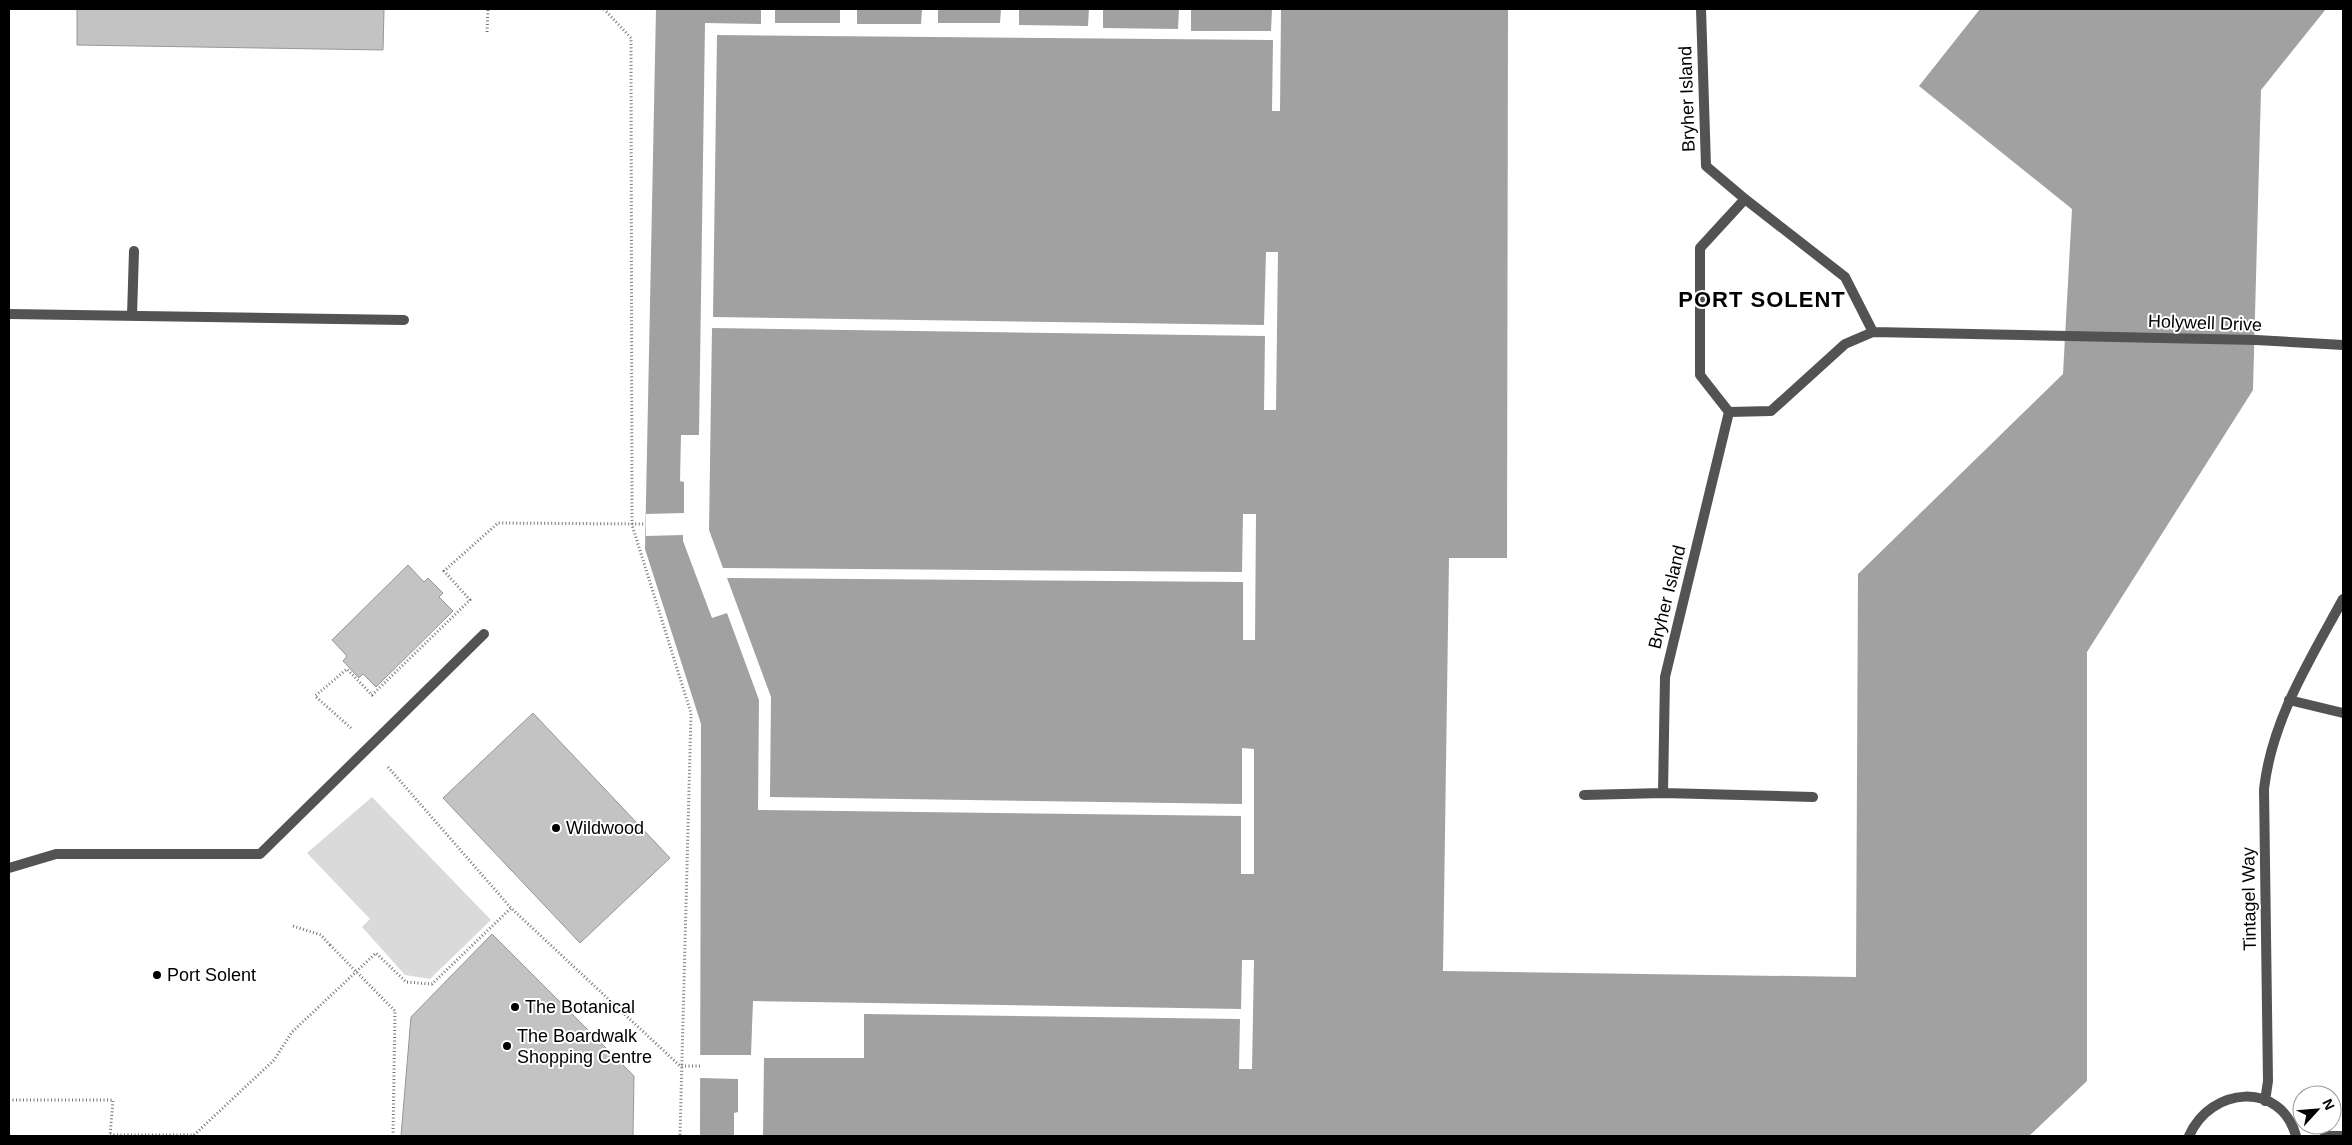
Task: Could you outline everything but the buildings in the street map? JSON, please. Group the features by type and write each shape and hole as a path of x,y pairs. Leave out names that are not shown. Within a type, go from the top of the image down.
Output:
{"street":[{"name":"Bryher Island","path":"1701,9 1706,166 1745,199 1845,276 1873,332"},
{"path":"1745,199 1700,248 1700,376 1729,412 1771,411 1845,344 1873,332"},
{"path":"132,316 134,251"},
{"path":"9,314 404,320"},
{"name":"Holywell Drive","path":"1873,332 2256,340 2343,345"},
{"name":"Bryher Island","path":"1663,794 1665,677 1729,412"},
{"name":"Tintagel Way","path":"2265,1101 2268,1081 2264,789 2269,754 2289,700 2343,599"},
{"path":"9,868 56,854 260,854 484,634"},
{"path":"2289,700 2343,713"},
{"path":"1584,795 1663,794 1813,797"},
{"path":"2189,1136 2203,1114 2218,1102 2236,1097 2252,1097 2276,1106 2288,1119 2296,1136"},
{"path":"2325,1136 2343,1136"}],"path":[{"path":"487,32 488,9"},
{"path":"604,9 630,38 632,525 691,713 680,1066 680,1136"},
{"path":"645,524 498,523 444,571 470,600 372,695 346,669 315,696 369,745 511,908 680,1066 700,1066"},
{"path":"9,1100 113,1100 110,1136 194,1135 274,1060 292,1032 376,953 406,982 432,984 511,908"},
{"path":"293,926 321,935 395,1011 393,1136"}],"shaded area":[{"path":"656,9 1508,9 1507,558 1449,558 1443,971 1856,977 1858,574 2063,374 2072,209 1919,86 1980,9 2326,9 2261,90 2253,390 2087,652 2087,1081 2029,1136 700,1136 701,724 645,549"},
{"path":"372,797 491,920 430,979 405,975 362,927 370,919 307,853"}],"pier":[{"path":"761,9 775,9 775,23 840,23 840,9 857,9 857,24 921,24 922,9 938,9 938,23 1000,23 1001,9 1019,9 1019,25 1088,26 1089,9 1103,9 1103,28 1178,29 1179,9 1191,9 1191,31 1271,31 1272,9 1281,9 1280,111 1272,111 1273,40 717,35 713,317 1264,325 1266,252 1278,252 1276,410 1264,410 1265,336 712,328 709,530 723,568 1242,572 1243,514 1256,514 1255,640 1243,640 1243,582 727,578 771,697 770,797 1242,804 1242,748 1254,749 1254,874 1241,874 1241,816 758,810 759,700 727,613 712,618 683,541 683,535 646,536 646,514 684,513 684,482 680,481 681,435 699,435 705,23 761,24"},
{"path":"1242,960 1254,960 1252,1069 1239,1069 1240,1019 864,1014 864,1058 764,1058 763,1136 734,1136 734,1113 738,1112 738,1079 700,1078 700,1055 751,1055 753,1001 1241,1009"}],"place":[{"name":"Wildwood","path":"556,828"},
{"name":"Port Solent","path":"157,975"},
{"name":"The Botanical","path":"515,1007"},
{"name":"The Boardwalk Shopping Centre","path":"507,1046"}],"district":[{"name":"PORT SOLENT","path":"1762,299"}]}
